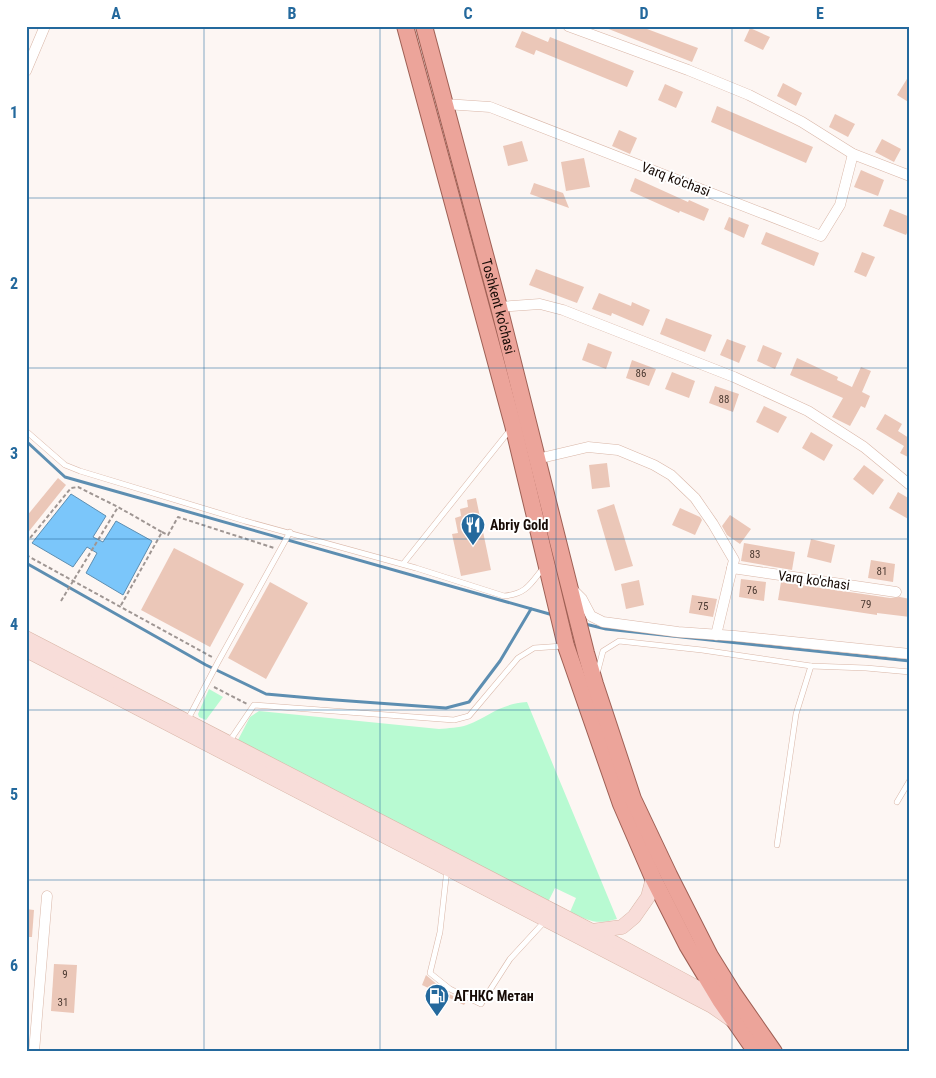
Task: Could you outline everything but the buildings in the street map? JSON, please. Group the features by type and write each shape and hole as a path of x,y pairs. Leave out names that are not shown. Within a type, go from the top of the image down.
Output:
{"highway":[{"name":"Toshkent ko'chasi","path":"405,26 513,425 566,646 621,804 653,878 687,945 726,996"},
{"name":"Toshkent ko'chasi","path":"424,26 499,307 595,684 633,799 710,956 726,996"},
{"path":"726,996 738,1025 756,1052"},
{"path":"726,996 774,1052"}],"main road":[{"path":"26,638 592,931 726,996"},
{"path":"26,650 712,1006 738,1025"},
{"path":"592,931 622,927 634,917 648,897 653,878"}],"street":[{"path":"26,71 45,26"},
{"path":"568,26 688,70 749,95 802,122 853,154 910,176"},
{"name":"Varq ko'chasi","path":"445,104 490,107 821,236 840,205 853,154"},
{"path":"499,307 540,304 563,310 734,378 808,411 864,447 910,485"},
{"path":"537,459 588,447 618,450 654,465 671,475 695,498 727,546 734,560 716,635"},
{"name":"Varq ko'chasi","path":"732,568 896,592"},
{"path":"569,586 582,599 592,616 604,622 910,654"},
{"path":"34,1047 48,896"}],"lane":[{"path":"403,564 513,425"},
{"path":"26,431 65,465 80,471 245,521 403,564 504,596 516,595 527,588 546,565"},
{"path":"187,722 218,661 290,532"},
{"path":"595,684 602,651 619,641 702,650 811,666 910,672"},
{"path":"228,743 254,705 454,720 469,716 518,658 534,648 566,646"},
{"path":"777,845 796,714 811,666"},
{"path":"897,802 910,780"},
{"path":"447,869 440,932 430,973 450,989 481,1004 510,960 545,921"}],"path":[{"path":"26,543 71,488 78,487 168,535 178,518 280,550"},
{"path":"61,601 118,507"},
{"path":"120,607 162,532"},
{"path":"26,555 218,661"},
{"path":"207,684 253,708"}],"green space":[{"path":"209,689 223,697 206,720 199,717 198,714"},
{"path":"527,702 617,919 598,922 570,912 576,898 555,888 548,902 238,740 250,717 259,711 439,729 464,726 509,705"}],"water":[{"path":"71,494 106,516 93,537 103,542 116,521 152,541 123,595 86,573 97,553 87,547 73,567 32,543"}],"waterway":[{"path":"26,441 65,477 553,615"},
{"path":"26,563 206,665 266,694 446,708 469,702 500,661 531,609"},
{"path":"585,624 606,629 910,661"}],"place":[{"name":"Abriy Gold","path":"473,546"},
{"name":"АГНКС Метан","path":"437,1017"}]}
